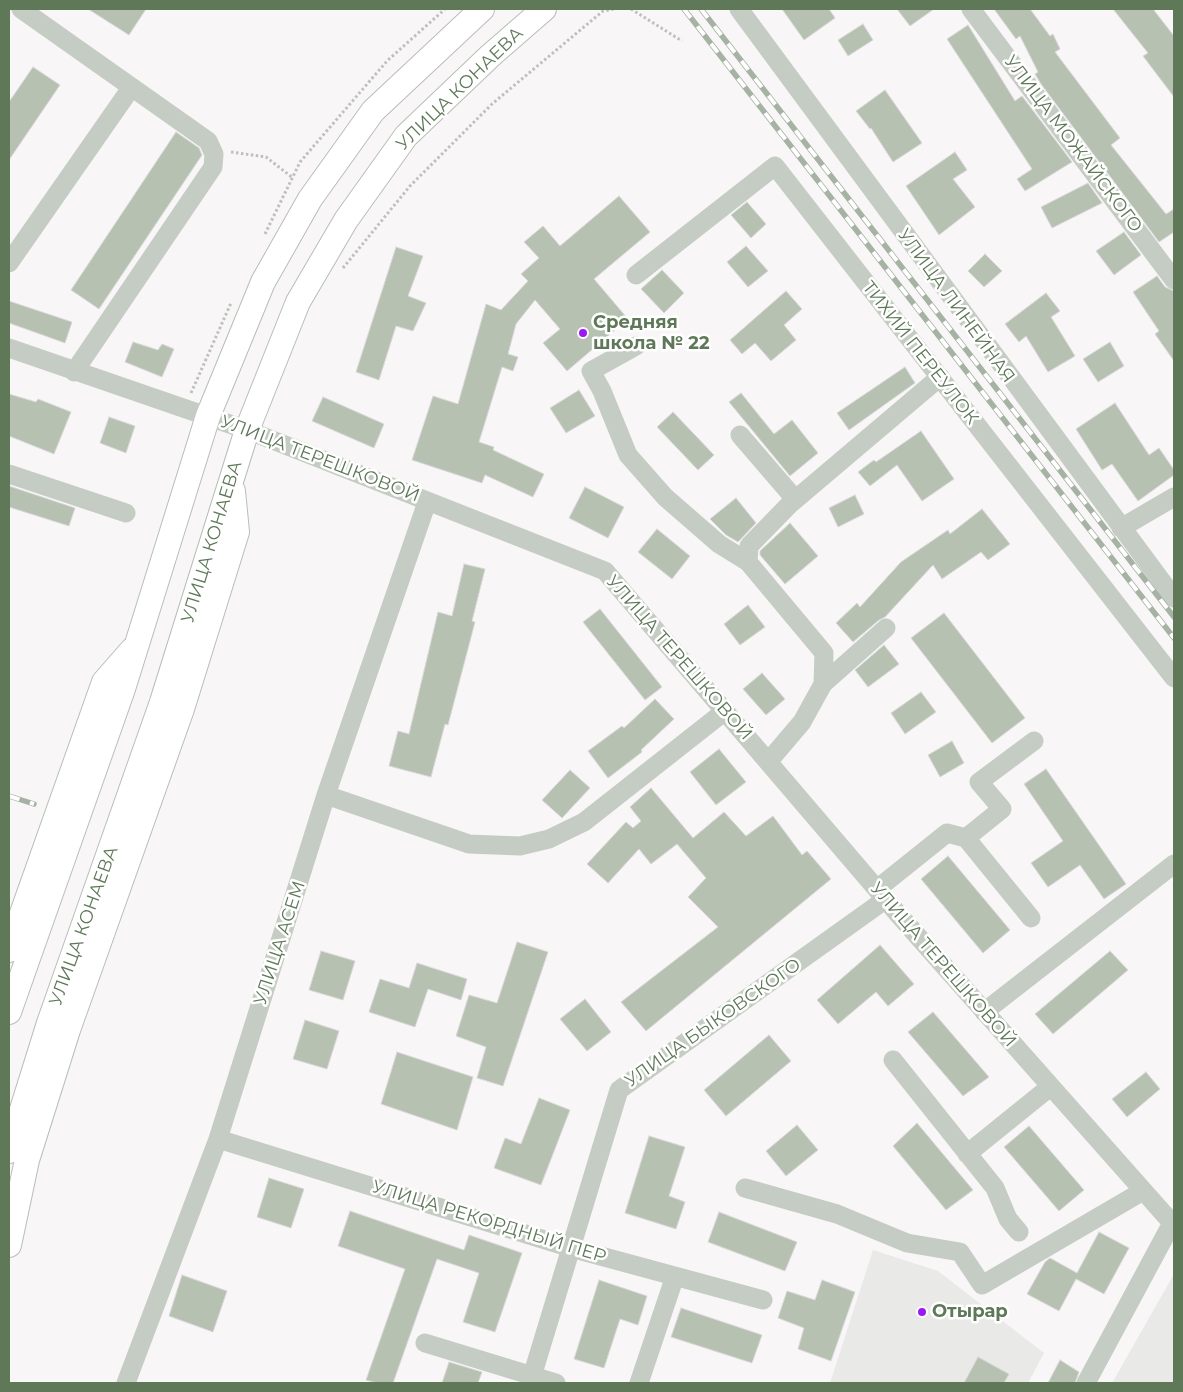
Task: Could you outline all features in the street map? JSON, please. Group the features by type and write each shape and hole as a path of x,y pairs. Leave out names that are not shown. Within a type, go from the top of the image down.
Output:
{"main road":[{"path":"9,1012 138,642 208,416 263,282 310,199 373,111 482,9"},
{"name":"УЛИЦА КОНАЕВА","path":"9,1151 49,1023 117,837 162,702 247,430 298,302 346,220 406,136 490,56 544,9"},
{"path":"9,1246 28,1160 65,1039 182,709 237,532 232,477"},
{"path":"9,950 104,682 138,642"}],"street":[{"path":"21,9 130,88 208,141 214,154 213,167 74,372"},
{"name":"УЛИЦА МОЖАЙСКОГО","path":"971,9 1174,280"},
{"name":"УЛИЦА ЛИНЕЙНАЯ","path":"739,11 1174,598"},
{"path":"9,263 130,88"},
{"name":"ТИХИЙ ПЕРЕУЛОК","path":"636,274 775,166 1174,678"},
{"path":"636,346 592,371 628,455 665,497 719,544 748,562 824,653 823,684"},
{"name":"УЛИЦА ТЕРЕШКОВОЙ","path":"9,348 74,372 247,430 605,571 881,894 1172,1223 1086,1383"},
{"path":"748,562 749,546 795,499 940,378"},
{"path":"740,435 795,499"},
{"path":"9,474 126,513"},
{"path":"1121,528 1174,497"},
{"name":"УЛИЦА АСЕМ","path":"126,1383 218,1139 326,795 427,502"},
{"path":"768,762 802,722 823,684 886,628"},
{"path":"326,795 469,844 520,846 549,839 584,822 725,711"},
{"path":"1031,918 966,838 1002,809 979,782 1034,741"},
{"name":"УЛИЦА БЫКОВСКОГО","path":"531,1380 619,1090 881,894 948,833 966,838"},
{"path":"984,1012 1174,864"},
{"path":"892,1060 995,1188 1008,1219 1019,1232"},
{"path":"967,1154 1050,1087"},
{"name":"УЛИЦА РЕКОРДНЫЙ ПЕР","path":"218,1139 571,1248 763,1300"},
{"path":"745,1188 836,1214 907,1243 960,1252 982,1285 1074,1229 1143,1191"},
{"path":"639,1383 675,1276"},
{"path":"425,1343 531,1380 556,1383"}],"path":[{"path":"342,269 410,186 492,104 603,11 614,9"},
{"path":"631,9 682,41"},
{"path":"214,154 230,152 266,157 293,178"}],"shaded area":[{"name":"Отырар","path":"873,1250 938,1271 1044,1353 1028,1383 830,1383"},
{"path":"1174,1274 1174,1383 1112,1383"}],"building":[{"path":"88,9 146,9 129,35"},
{"path":"782,9 829,9 835,18 804,40"},
{"path":"897,9 934,9 910,26"},
{"path":"994,9 1030,9 1050,36 1053,34 1060,49 1055,52 1120,138 1111,145 1166,214 1174,209 1174,232 1159,242 1041,84 1035,74 1038,72 1020,36 1016,39"},
{"path":"1113,9 1153,9 1174,36 1174,97 1143,56 1148,53"},
{"path":"863,24 873,40 848,56 838,40"},
{"path":"968,25 1015,101 1022,96 1072,162 1025,191 1017,179 1032,169 947,39"},
{"path":"33,67 60,85 9,160 9,102"},
{"path":"885,90 922,143 893,162 871,128 856,111"},
{"path":"176,132 199,148 202,155 99,309 71,290"},
{"path":"955,152 967,170 953,179 975,207 939,235 906,186"},
{"path":"1088,183 1102,203 1052,228 1041,207"},
{"name":"Средняя школа № 22","path":"619,196 650,232 594,279 628,319 567,371 543,343 560,329 535,300 516,324 508,354 518,357 513,371 502,367 479,442 494,447 493,450 544,474 533,497 485,475 482,483 412,460 433,396 458,404 486,304 501,310 528,281 521,274 539,258 524,242 543,226 560,246"},
{"path":"747,202 766,224 751,238 731,215"},
{"path":"1124,232 1141,255 1114,275 1096,251"},
{"path":"746,246 768,271 748,287 727,262"},
{"path":"396,247 423,256 408,296 426,303 413,331 396,326 379,380 356,372"},
{"path":"985,254 1002,271 984,287 968,271"},
{"path":"662,270 684,293 664,313 641,289"},
{"path":"1157,276 1165,287 1174,291 1174,361 1155,334 1159,331 1133,292"},
{"path":"786,291 802,309 784,325 796,340 771,361 755,343 742,354 730,340"},
{"path":"1046,293 1060,311 1051,317 1075,356 1048,372 1026,336 1019,342 1005,324"},
{"path":"9,301 72,322 65,343 9,323"},
{"path":"133,342 158,350 162,344 174,349 162,377 125,362"},
{"path":"1110,342 1124,366 1098,382 1083,359"},
{"path":"905,367 915,383 849,430 837,413"},
{"path":"579,390 595,416 566,433 550,408"},
{"path":"741,393 774,434 792,420 818,453 790,476 729,402"},
{"path":"9,394 36,402 38,399 71,412 54,454 9,436"},
{"path":"323,397 384,424 374,448 312,421"},
{"path":"1115,403 1149,455 1159,448 1174,470 1174,475 1138,501 1112,464 1102,470 1076,429"},
{"path":"673,412 714,455 698,470 657,427"},
{"path":"109,417 135,426 126,453 100,443"},
{"path":"921,431 954,479 922,501 897,465 870,486 858,472 874,460 876,462"},
{"path":"9,486 75,508 69,526 9,507"},
{"path":"585,487 624,507 608,538 569,518"},
{"path":"855,495 864,514 838,527 829,508"},
{"path":"736,498 756,523 738,542 726,535 710,519"},
{"path":"982,509 1010,544 988,560 981,552 942,579 933,565 885,617 853,642 836,623 857,603 860,607 901,562 948,530 950,534"},
{"path":"790,523 818,556 785,584 760,555 760,551"},
{"path":"657,529 690,556 672,579 638,552"},
{"path":"464,564 485,569 472,621 475,622 448,725 445,724 431,777 389,766 398,731 409,734 438,612 452,616"},
{"path":"748,605 765,627 740,645 724,624"},
{"path":"600,609 662,687 645,700 583,622"},
{"path":"944,613 1025,718 992,743 911,638"},
{"path":"884,645 899,664 868,687 855,670"},
{"path":"762,673 785,699 766,715 743,689"},
{"path":"921,692 936,712 905,734 891,713"},
{"path":"655,699 674,719 641,750 642,752 608,778 588,751 622,726 624,728"},
{"path":"952,741 964,763 940,777 928,755"},
{"path":"719,749 746,782 716,805 690,772"},
{"path":"1046,769 1126,884 1104,899 1080,865 1048,887 1031,863 1063,841 1024,784"},
{"path":"570,770 590,788 562,818 542,800"},
{"path":"651,788 693,838 724,812 746,836 773,816 802,855 807,851 831,879 646,1031 621,1002 718,927 688,897 706,878 677,844 651,864 639,849 608,883 587,864 626,822 633,828 641,821 630,807"},
{"path":"948,856 1010,930 983,953 921,879"},
{"path":"517,942 548,952 503,1086 477,1078 486,1047 456,1036 469,995 497,1003"},
{"path":"880,945 914,984 888,1006 876,992 838,1024 817,1000"},
{"path":"321,951 355,961 343,1000 309,990"},
{"path":"1110,951 1128,970 1053,1034 1035,1014"},
{"path":"417,963 467,979 461,1000 428,989 415,1027 369,1012 380,979 409,988"},
{"path":"585,999 611,1032 587,1051 560,1019"},
{"path":"933,1012 989,1077 963,1096 908,1032"},
{"path":"305,1020 339,1031 327,1069 293,1059"},
{"path":"769,1035 791,1061 726,1116 704,1090"},
{"path":"397,1052 473,1077 457,1130 381,1104"},
{"path":"1146,1072 1160,1089 1127,1117 1112,1099"},
{"path":"539,1098 570,1110 541,1185 494,1168 505,1138 521,1144"},
{"path":"917,1123 973,1190 946,1210 893,1146"},
{"path":"797,1125 818,1150 786,1176 766,1151"},
{"path":"1029,1126 1084,1190 1059,1211 1004,1147"},
{"path":"649,1136 685,1147 669,1196 685,1202 676,1229 625,1213"},
{"path":"269,1178 304,1189 291,1228 257,1217"},
{"path":"350,1211 464,1250 469,1235 522,1253 495,1332 463,1322 479,1273 437,1259 393,1383 377,1383 366,1380 405,1269 338,1246"},
{"path":"719,1212 797,1242 785,1271 708,1242"},
{"path":"1099,1232 1129,1248 1104,1294 1076,1279 1059,1311 1027,1294 1045,1262 1050,1258 1077,1273"},
{"path":"182,1275 227,1291 213,1332 169,1316"},
{"path":"599,1280 647,1296 638,1325 620,1319 604,1368 574,1359"},
{"path":"822,1280 855,1292 831,1361 798,1349 804,1328 778,1318 787,1291 815,1300"},
{"path":"681,1308 762,1335 752,1363 671,1337"},
{"path":"978,1357 1009,1374 1004,1383 964,1383"},
{"path":"1060,1360 1079,1372 1075,1383 1048,1383"},
{"path":"449,1362 482,1372 478,1383 442,1383"}],"railway":[{"path":"684,9 1174,638"},
{"path":"701,9 1174,617"},
{"path":"9,796 34,804"}],"place":[{"name":"Средняя школа № 22","path":"583,333"},
{"name":"Отырар","path":"922,1312"}]}
